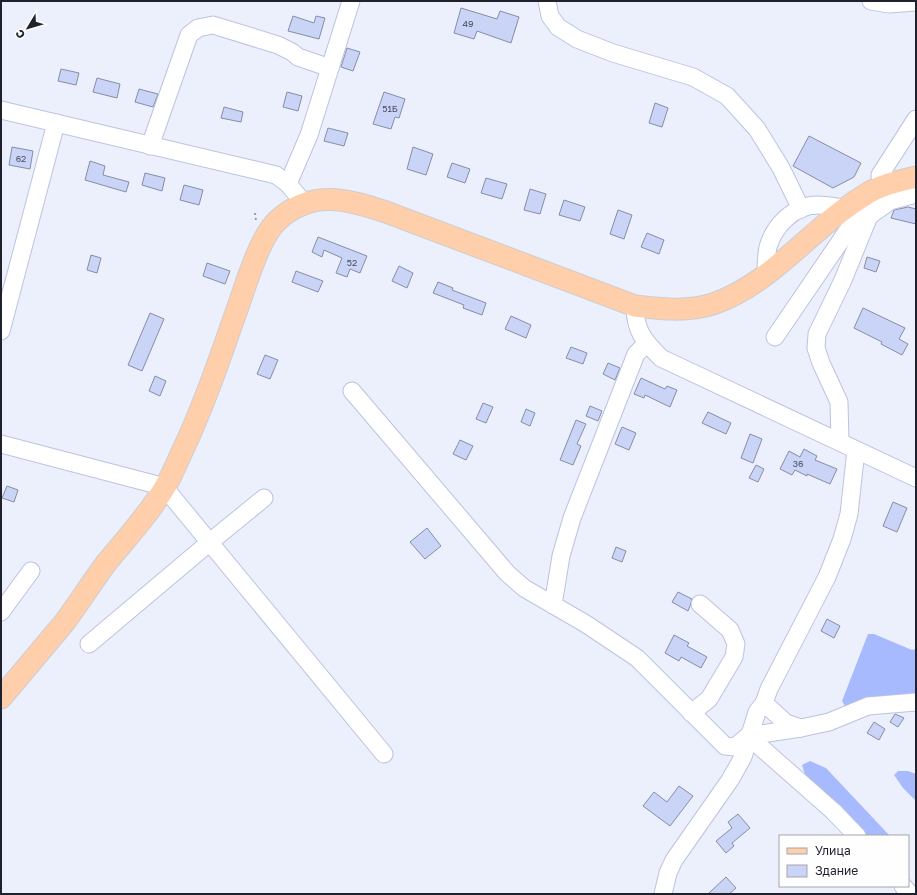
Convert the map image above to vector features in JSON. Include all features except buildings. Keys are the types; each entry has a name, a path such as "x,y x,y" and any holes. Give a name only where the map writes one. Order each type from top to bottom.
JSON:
{"main road":[{"path":"1,698 65,622 107,563 152,507 166,487 210,387 254,264 267,235 271,227 283,216 304,203 333,199 357,202 635,306 662,309 683,309 712,305 734,295 766,275 845,208 871,200 916,177"}],"street":[{"path":"288,184 309,134 351,1"},
{"path":"547,1 550,16 558,26 577,39 613,53 693,77 727,96 757,129 781,168 801,209"},
{"path":"871,1 889,4 916,2"},
{"path":"150,146 190,35 198,28 213,25 278,45 292,52 298,57 330,68"},
{"path":"1,110 276,175 288,184 304,203"},
{"path":"840,442 839,402 821,363 816,348 817,334 843,280 880,175 916,119"},
{"path":"1,331 56,123"},
{"path":"871,200 890,201 916,194"},
{"path":"775,337 871,200"},
{"path":"766,275 768,247 786,216 801,209 816,205 845,208"},
{"path":"635,306 635,319 640,333 646,344 661,358 916,478"},
{"path":"553,605 561,556 572,518 636,354 646,344"},
{"path":"352,391 508,574 524,588 613,641 637,658 725,746 735,747 748,736 829,722 868,706 914,704"},
{"path":"1,444 166,487 169,493 384,754"},
{"path":"663,894 668,873 674,860 730,780 743,758 748,736 757,712 764,703 769,689 827,577 842,539 849,514 856,450"},
{"path":"89,644 264,498"},
{"path":"1,612 31,571"},
{"path":"691,713 709,699 734,657 736,644 730,630 700,604"},
{"path":"764,703 786,723 801,728"},
{"path":"748,736 833,811 856,835"}],"path":[{"path":"255,213 257,225"}],"shaded area":[{"path":"868,634 874,634 912,650 916,649 916,696 863,700 845,706 842,701"},
{"path":"810,761 826,768 889,835 862,835 806,778 802,765"},
{"path":"898,771 908,771 916,774 916,801 903,788 894,775"}]}
